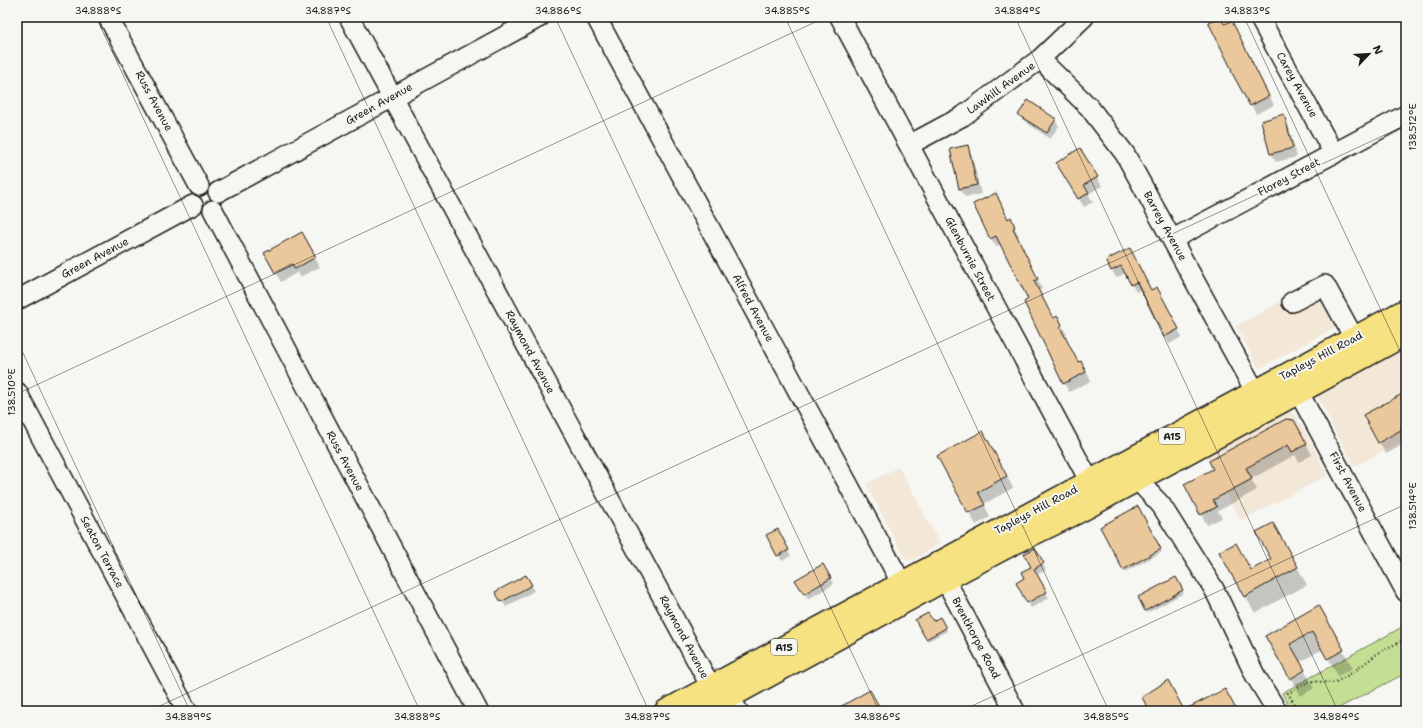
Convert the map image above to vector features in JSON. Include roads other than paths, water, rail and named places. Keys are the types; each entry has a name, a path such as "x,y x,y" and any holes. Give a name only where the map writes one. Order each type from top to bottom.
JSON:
{"main road":[{"name":"Tapleys Hill Road","path":"704,711 1090,481 1406,310"},
{"name":"Tapleys Hill Road","path":"941,571 1010,545 1100,500 1406,334"},
{"name":"Tapleys Hill Road","path":"666,711 726,698"}],"street":[{"name":"Russ Avenue","path":"108,17 199,186"},
{"name":"Raymond Avenue","path":"349,17 726,698"},
{"name":"Green Avenue","path":"218,192 540,17"},
{"name":"Alfred Avenue","path":"596,17 905,591"},
{"name":"Glenburnie Street","path":"840,17 1100,500"},
{"name":"Lawhill Avenue","path":"909,145 963,116 1040,59 1084,17"},
{"name":"Carey Avenue","path":"1259,17 1334,154"},
{"name":"Barrey Avenue","path":"1040,59 1089,107 1125,154 1266,410"},
{"name":"Florey Street","path":"1173,239 1406,116"},
{"path":"208,184 218,192 220,196 218,204 213,210 204,212 200,211 193,205 193,192 199,186 208,184"},
{"name":"Green Avenue","path":"17,300 193,205"},
{"name":"Russ Avenue","path":"213,210 478,711"},
{"path":"1292,302 1325,285 1354,338"},
{"name":"First Avenue","path":"1289,373 1406,592"},
{"name":"Seaton Terrace","path":"17,392 187,711"},
{"path":"1138,479 1161,504 1214,589 1255,675 1277,711"},
{"name":"Brenthorpe Road","path":"941,571 1015,711"}]}
